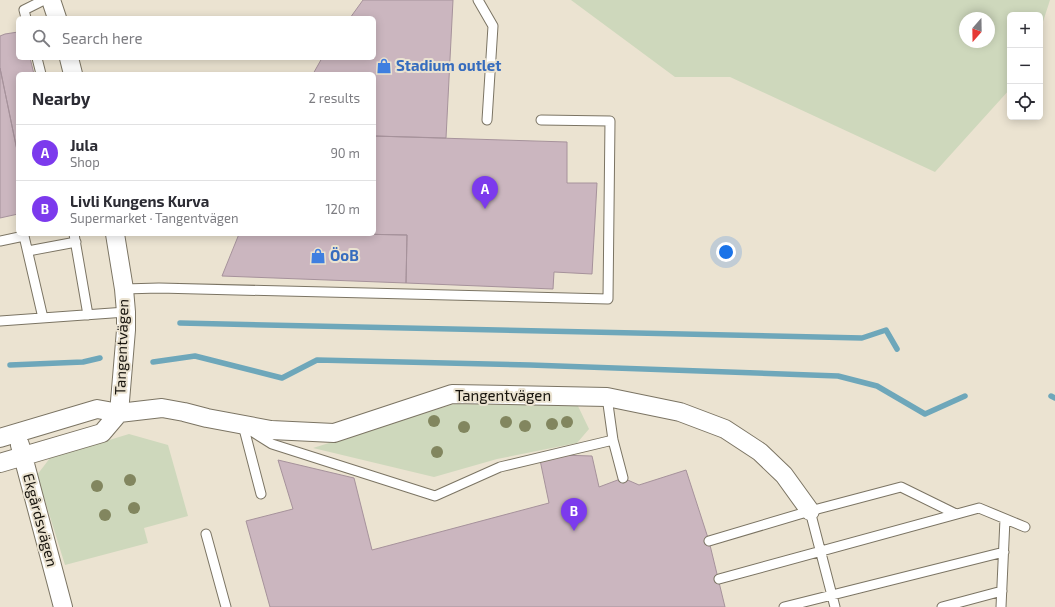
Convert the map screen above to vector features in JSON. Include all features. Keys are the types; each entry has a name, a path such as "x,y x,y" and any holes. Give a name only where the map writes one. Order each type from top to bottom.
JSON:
{"street":[{"path":"51,0 56,16"},
{"path":"70,60 73,72"},
{"name":"Tangentvägen","path":"0,463 102,433 119,412 125,345 126,312 124,289 115,236"},
{"name":"Tangentvägen","path":"8,436 97,409 119,412 162,408 271,430 334,433 452,394 607,397 680,412 725,428 760,452 784,476 810,511"},
{"name":"Ekgårdsvägen","path":"8,436 23,457 63,607"}],"lane":[{"path":"26,16 24,10 44,0"},
{"path":"478,0 493,26 487,120"},
{"path":"38,60 40,72"},
{"path":"124,289 159,288 608,299 610,121 541,120"},
{"path":"0,241 24,236 43,318"},
{"path":"28,251 75,238 88,315"},
{"path":"0,321 126,312"},
{"path":"607,397 613,440 623,478"},
{"path":"243,425 272,444 435,496 500,467 613,440"},
{"path":"243,425 260,494"},
{"path":"709,541 810,511 901,487 956,514"},
{"path":"719,579 979,508 1025,527"},
{"path":"810,511 836,607"},
{"path":"1001,607 1005,519"},
{"path":"206,534 226,607"},
{"path":"784,607 1004,552"},
{"path":"942,607 1002,591"}],"green space":[{"path":"571,0 1050,0 1043,22 1043,12 1007,12 1007,92 935,172 730,77 675,77"},
{"path":"454,404 578,406 589,429 577,443 497,459 434,477 313,448"},
{"path":"129,434 168,445 188,516 144,528 148,543 65,565 37,475 50,458"}],"building":[{"name":"Stadium outlet","path":"363,0 453,0 446,138 376,136 376,72 314,72 321,60 376,60 376,16 351,16"},
{"path":"16,32 16,60 30,60 34,72 16,72 16,145 0,68 0,36"},
{"path":"0,68 16,145 16,214 0,218"},
{"path":"376,136 567,142 567,183 597,183 592,274 554,272 553,289 406,283 407,235 376,234"},
{"name":"ÖoB","path":"407,235 406,283 222,276 238,236"},
{"path":"558,455 592,456 599,487 623,478 639,485 686,470 709,541 725,607 270,607 246,521 293,509 278,460 354,478 372,550 549,503 540,460"}],"waterway":[{"path":"180,323 862,338 886,330 897,349"},
{"path":"153,362 195,356 282,378 317,360 530,365 838,376 877,386 925,414 965,396"},
{"path":"10,365 83,362 100,358"},
{"path":"1051,396 1055,398"}],"place":[{"name":"Stadium outlet","path":"384,66"},
{"name":"Jula","path":"485,209"},
{"name":"ÖoB","path":"318,256"},
{"name":"Livli Kungens Kurva","path":"574,531"}]}
